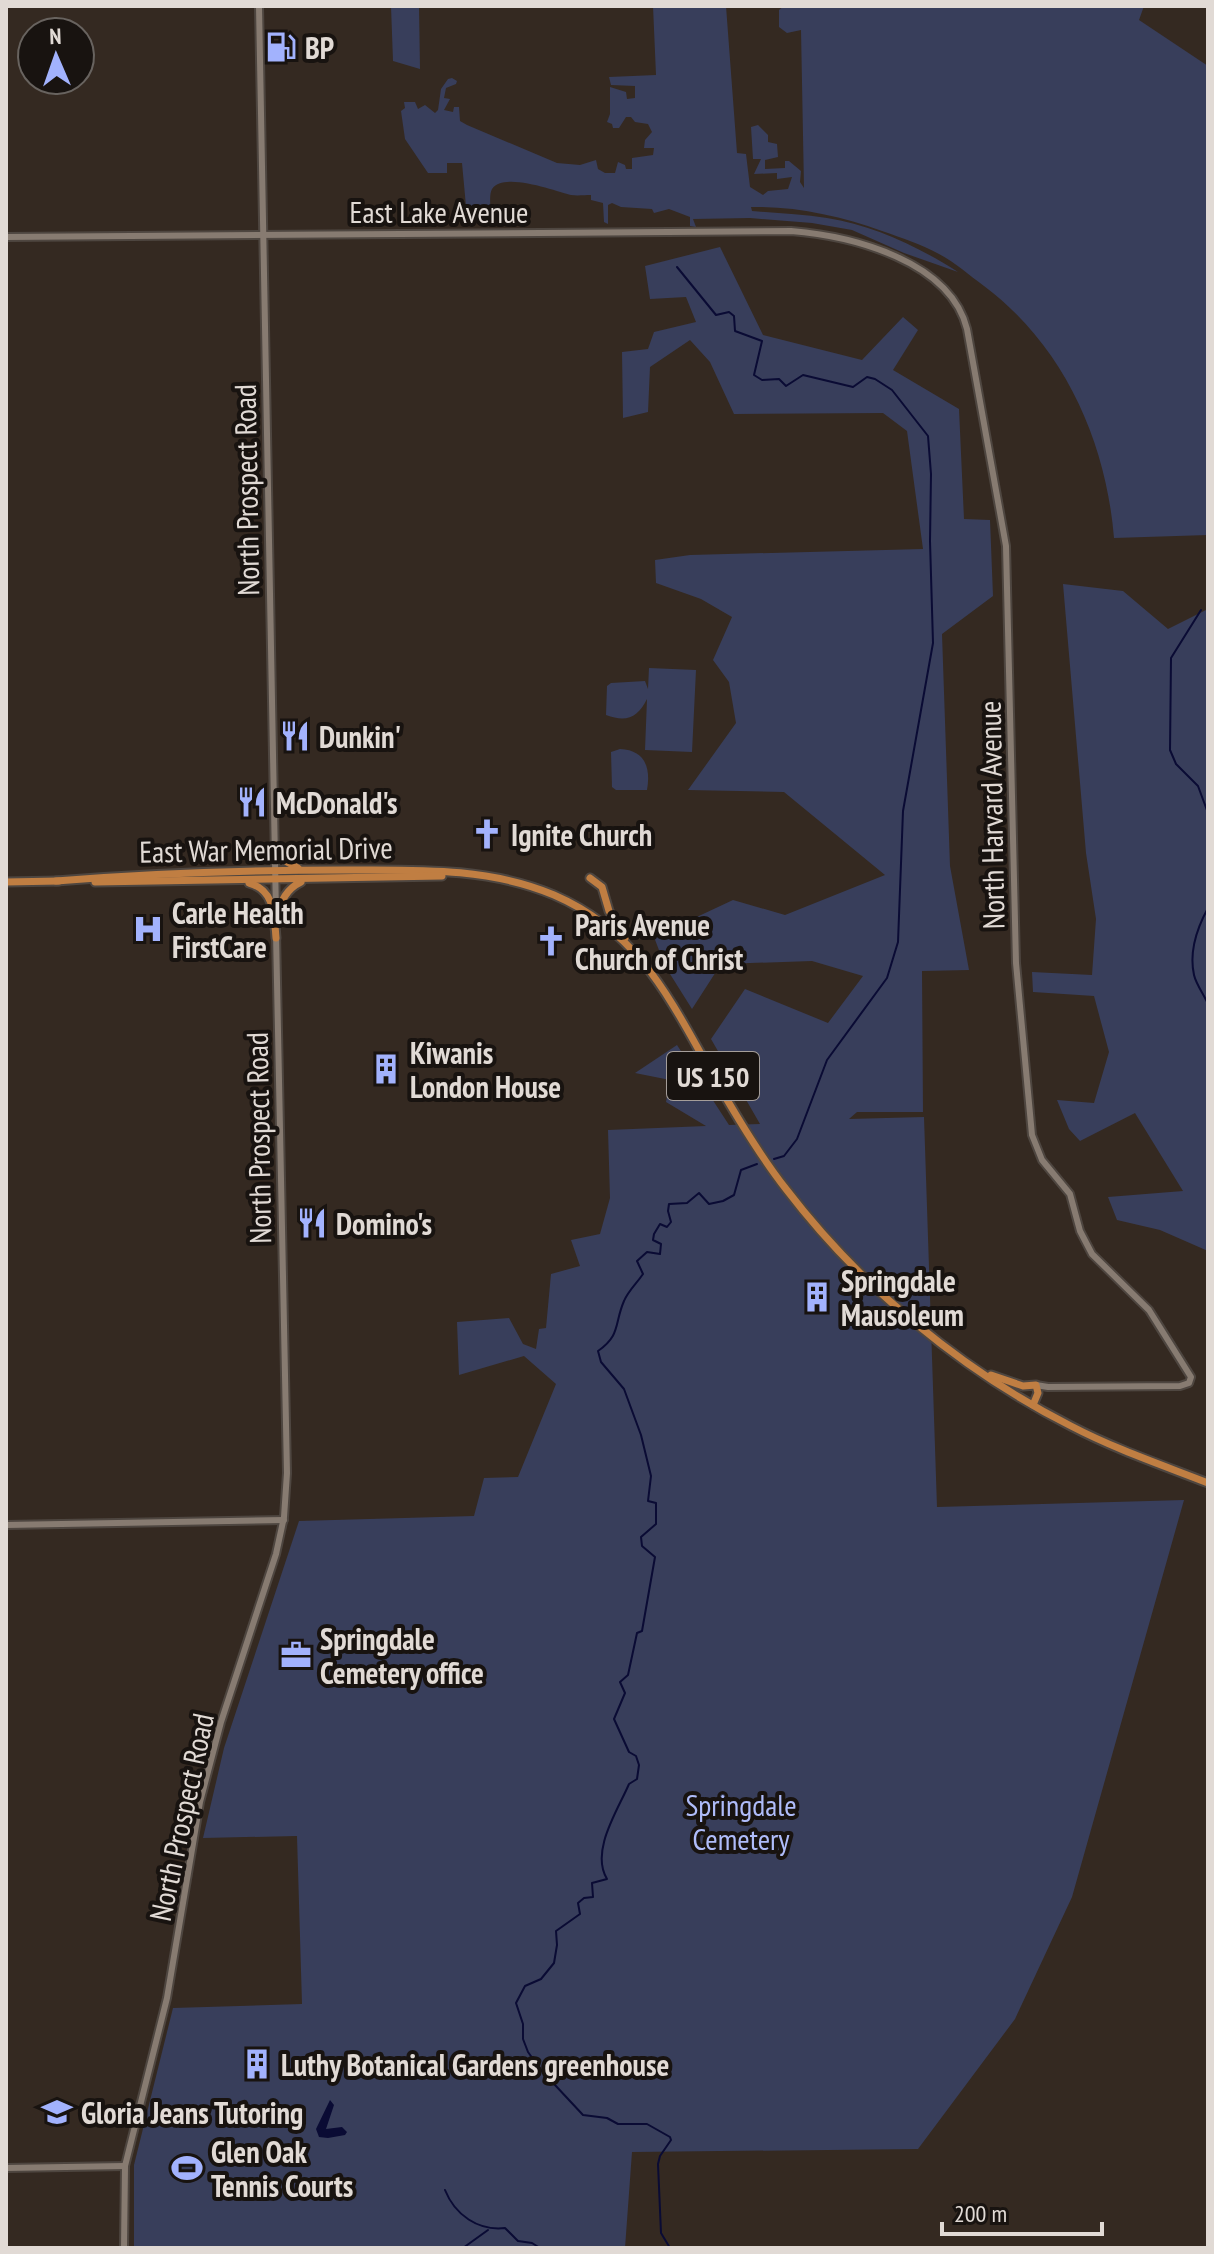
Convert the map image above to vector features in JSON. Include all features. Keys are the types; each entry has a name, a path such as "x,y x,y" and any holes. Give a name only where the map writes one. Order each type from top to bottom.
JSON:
{"highway":[{"path":"275,845 287,862 304,870"},
{"name":"East War Memorial Drive","path":"56,881 183,872 427,871 519,883 559,897 601,921 633,949 662,986 735,1114 788,1192 876,1288 961,1359 1033,1405 1119,1449 1208,1483"},
{"name":"East War Memorial Drive","path":"6,882 203,882 477,876"},
{"path":"590,878 602,887 611,916 633,949"},
{"path":"276,926 279,908 290,890 301,882 316,880"},
{"path":"203,882 247,883 262,889 271,903 276,938"},
{"path":"961,1359 1009,1382 1037,1389 1048,1387"},
{"path":"1033,1405 1037,1389"}],"main road":[{"name":"North Prospect Road","path":"124,2248 125,2166 167,1998 206,1775 273,1566 284,1520 287,1473 259,6"},
{"name":"East Lake Avenue","path":"6,237 783,230 831,236 870,248"},
{"name":"North Harvard Avenue","path":"870,248 921,270 946,289 963,316 969,340 1006,548 1016,963 1033,1141 1044,1163 1069,1191 1080,1231 1092,1254 1149,1310 1189,1371 1190,1382 1180,1386 1048,1387"},
{"path":"6,1525 284,1520"},
{"path":"6,2168 125,2166"}],"green space":[{"path":"391,6 419,6 420,69 393,61"},
{"path":"653,6 726,6 737,153 746,154 750,187 763,195 768,191 788,189 792,177 777,179 777,173 754,174 761,159 753,159 751,127 758,125 768,135 768,142 777,144 778,157 765,160 765,169 785,168 785,161 789,161 801,171 800,182 804,188 801,30 787,33 779,27 779,10 784,6 1144,6 1139,20 1208,66 1208,535 1114,538 1109,501 1090,431 1076,397 1058,366 1037,336 1012,310 962,269 932,250 882,231 834,217 801,210 751,207 752,211 818,217 861,226 912,246 958,272 852,230 812,223 750,218 693,219 696,227 690,226 690,217 669,209 654,213 652,209 621,207 612,203 608,205 608,224 604,222 603,203 591,200 591,195 571,195 519,182 498,184 492,189 490,220 467,217 462,163 447,163 447,173 428,173 405,139 401,111 405,108 404,102 415,102 418,109 425,105 435,113 441,89 452,78 457,81 446,88 444,98 450,99 444,110 453,112 454,107 459,107 460,121 467,125 557,163 580,165 596,160 598,169 605,173 615,173 618,162 626,169 632,169 632,158 653,155 654,148 644,148 645,140 652,132 648,124 635,122 631,117 626,117 619,128 613,128 607,122 610,87 626,92 627,99 635,98 635,86 611,85 609,77 656,75"},
{"name":"Springdale Cemetery","path":"720,247 763,335 862,360 903,317 918,330 893,370 959,409 964,519 990,520 993,596 942,634 950,866 969,970 922,971 923,1112 857,1112 849,1119 924,1117 937,1507 1184,1500 1072,1897 1015,2019 918,2149 632,2152 625,2248 134,2248 134,2165 173,2008 302,2004 297,1836 203,1838 224,1748 299,1521 474,1516 484,1478 518,1477 556,1384 524,1356 459,1375 457,1322 509,1318 523,1344 536,1349 539,1329 546,1328 551,1274 580,1266 571,1240 600,1234 610,1198 608,1130 706,1126 666,1102 670,1080 635,1073 677,1045 729,1125 760,1124 711,1039 745,989 828,1023 863,976 812,961 721,964 692,1009 665,966 654,937 733,900 785,915 885,875 784,792 688,790 736,723 729,682 713,660 732,617 701,599 656,583 655,560 690,555 923,549 907,431 883,413 734,414 710,362 690,340 650,367 648,412 623,418 622,352 648,349 654,332 696,322 686,297 650,299 645,266"},
{"path":"1063,584 1123,591 1168,629 1208,609 1208,1251 1160,1230 1117,1220 1108,1197 1183,1191 1135,1113 1080,1141 1069,1129 1057,1100 1094,1103 1109,1052 1094,996 1033,992 1032,972 1092,975 1096,919 1086,853"},
{"path":"649,668 696,670 692,752 645,750 647,699 631,717 606,715 607,686 611,683 645,681 648,689"},
{"path":"620,749 641,757 647,768 647,790 616,790 612,787 611,752"}],"shaded area":[{"path":"330,2100 334,2105 326,2129 342,2127 347,2132 345,2135 319,2137 316,2129"}],"waterway":[{"path":"677,267 716,315 729,312 734,316 735,331 762,341 754,375 762,380 779,379 786,386 803,375 853,387 867,377 875,379 892,390 928,436 933,643 903,811 898,942 887,978 827,1060 797,1139 784,1156 774,1159"},
{"path":"1201,610 1171,658 1170,750 1176,764 1198,786 1208,813"},
{"path":"1208,908 1193,949 1195,978 1208,1004"},
{"path":"670,2248 661,2233 658,2164 670,2137 647,2124 618,2124 607,2118 583,2115 528,2052 516,2003 525,1986 541,1979 554,1963 556,1931 580,1914 578,1903 584,1898 593,1897 592,1883 607,1879 603,1868 604,1843 629,1784 637,1779 639,1765 636,1756 629,1752 614,1719 625,1693 620,1682 628,1675 637,1633 642,1631 655,1557 642,1546 641,1537 656,1524 656,1503 648,1501 651,1476 641,1435 624,1389 601,1362 598,1351 614,1334 626,1297 643,1274 637,1261 647,1252 660,1254 661,1244 653,1240 654,1234 660,1224 667,1227 671,1222 669,1204 687,1203 699,1193 709,1204 723,1201 734,1195 741,1170 757,1164"},
{"path":"445,2190 455,2207 469,2220 486,2227 505,2228 518,2241 540,2248"},
{"path":"463,2248 488,2230"}],"place":[{"name":"BP","path":"281,47"},
{"name":"Dunkin'","path":"295,736"},
{"name":"McDonald's","path":"252,802"},
{"name":"Ignite Church","path":"487,834"},
{"name":"Carle Health FirstCare","path":"148,929"},
{"name":"Paris Avenue Church of Christ","path":"551,941"},
{"name":"Kiwanis London House","path":"386,1069"},
{"name":"Domino's","path":"312,1223"},
{"name":"Springdale Mausoleum","path":"817,1297"},
{"name":"Springdale Cemetery office","path":"296,1655"},
{"name":"Luthy Botanical Gardens greenhouse","path":"257,2064"},
{"name":"Gloria Jeans Tutoring","path":"57,2112"},
{"name":"Glen Oak Tennis Courts","path":"187,2168"}]}
